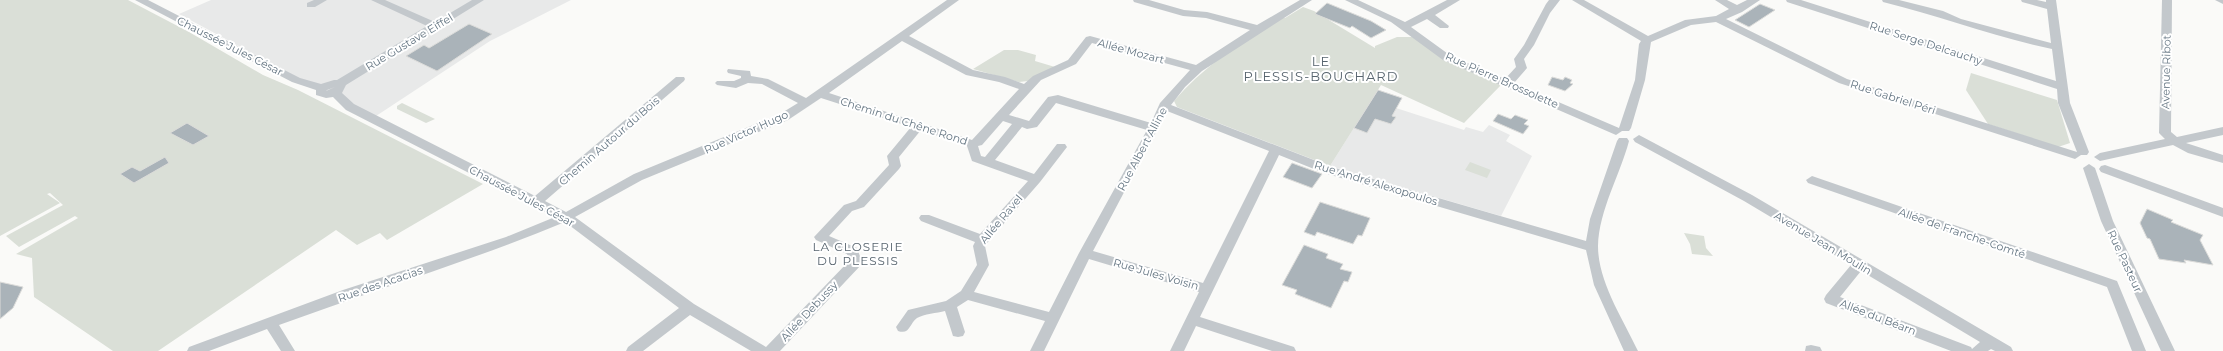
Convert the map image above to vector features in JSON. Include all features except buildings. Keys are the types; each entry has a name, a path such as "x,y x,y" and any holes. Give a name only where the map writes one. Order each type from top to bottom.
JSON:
{"street":[{"name":"Chaussée Jules César","path":"140,0 296,80 322,88 330,84 338,88 343,102 350,107 566,217 689,308 762,351"},
{"path":"311,5 322,0"},
{"path":"376,0 435,26"},
{"name":"Rue Gustave Eiffel","path":"338,88 435,26 479,0"},
{"name":"Rue Victor Hugo","path":"566,217 638,177 784,117 820,94 954,0"},
{"path":"1138,0 1182,13 1207,15 1258,29"},
{"name":"Rue Albert Alline","path":"1037,351 1085,253 1154,128 1164,106 1181,85 1198,69 1258,29 1307,0"},
{"name":"Rue Pierre Brossolette","path":"1350,0 1405,26 1447,58 1621,134"},
{"path":"1405,26 1455,0"},
{"path":"1507,84 1522,68 1519,60 1528,49 1548,7 1556,0"},
{"path":"1577,0 1647,40"},
{"path":"1720,0 1738,10"},
{"path":"1631,351 1596,273 1592,247 1596,224 1621,134 1640,80 1644,44 1647,40 1689,22 1718,19 1755,0"},
{"name":"Rue Serge Delcauchy","path":"1791,0 2062,87"},
{"path":"1887,0 1910,7 1924,14 1957,21 2057,51"},
{"path":"2026,0 2051,3 2064,103 2079,154 2080,164 2089,168 2173,142 2223,131"},
{"name":"Avenue Ribot","path":"2167,0 2165,133 2173,142"},
{"path":"1427,14 1444,26"},
{"name":"Rue Gabriel Péri","path":"1718,19 1843,81 2079,154 2102,163"},
{"path":"902,37 970,73 1001,79 1026,88"},
{"name":"Allée Mozart","path":"1026,88 1037,78 1072,62 1090,40 1198,69"},
{"path":"732,71 746,72 746,79"},
{"name":"Chemin Autour du Bois","path":"537,201 680,79"},
{"path":"721,83 736,85 746,79 764,81 808,102"},
{"name":"Chemin du Chêne Rond","path":"820,94 975,143 1026,88"},
{"path":"1001,116 1020,123 1033,124 1055,99 1154,128"},
{"name":"Rue André Alexopoulos","path":"1164,106 1328,170 1592,247"},
{"path":"987,162 1020,123"},
{"name":"Allée Debussy","path":"771,351 856,262 852,251 820,237 848,208 860,204 896,166 893,156 919,125"},
{"name":"Avenue Jean Moulin","path":"1621,134 1633,143 1639,139 1739,193 2006,351"},
{"path":"2173,142 2223,159"},
{"path":"975,143 976,158 1036,179"},
{"name":"Allée Ravel","path":"966,295 983,265 979,246 982,240 1036,179 1061,147"},
{"path":"1207,289 1276,149"},
{"path":"2102,163 2223,213"},
{"name":"Rue Pasteur","path":"2089,168 2107,221 2168,351"},
{"name":"Allée de Franche-Comté","path":"1812,180 2112,284 2139,351"},
{"name":"Rue des Acacias","path":"194,351 348,294 510,240 566,217"},
{"path":"925,218 982,240"},
{"name":"Rue Jules Voisin","path":"1085,253 1207,289 1177,351"},
{"name":"Allée du Béarn","path":"1859,265 1831,299 1966,351"},
{"path":"903,327 913,314 950,305 966,295 1053,318"},
{"path":"950,305 958,332"},
{"path":"634,351 689,308"},
{"path":"1192,320 1289,351"},
{"path":"270,322 288,351"},
{"path":"1978,351 1989,342"}],"shaded area":[{"path":"0,0 128,0 189,32 263,75 298,90 483,184 387,240 380,233 357,245 336,230 158,351 113,351 34,297 32,258 16,254 78,218 75,216 19,247 6,236 63,205 50,193 47,194 60,203 0,236"},
{"path":"211,0 571,0 490,41 373,118 179,14"},
{"path":"1303,7 1314,11 1375,48 1375,46 1397,37 1412,37 1501,85 1464,123 1381,85 1330,166 1177,107 1174,101 1211,65 1238,44 1281,16 1285,18"},
{"path":"1004,50 1018,50 1036,55 1035,61 1055,67 1028,81 1019,82 973,69"},
{"path":"1971,73 2057,100 2070,143 2058,147 1988,124 1966,90"},
{"path":"402,103 435,119 426,123 397,109 397,106"},
{"path":"1396,108 1464,130 1466,127 1483,132 1489,125 1510,135 1506,141 1532,156 1501,216 1330,166 1362,115 1387,123"},
{"path":"1470,162 1491,170 1487,178 1465,170"},
{"path":"1684,233 1704,236 1706,248 1713,256 1692,254 1690,244"}],"district":[{"name":"LE PLESSIS-BOUCHARD","path":"1321,68"},
{"name":"LA CLOSERIE DU PLESSIS","path":"858,254"}]}
